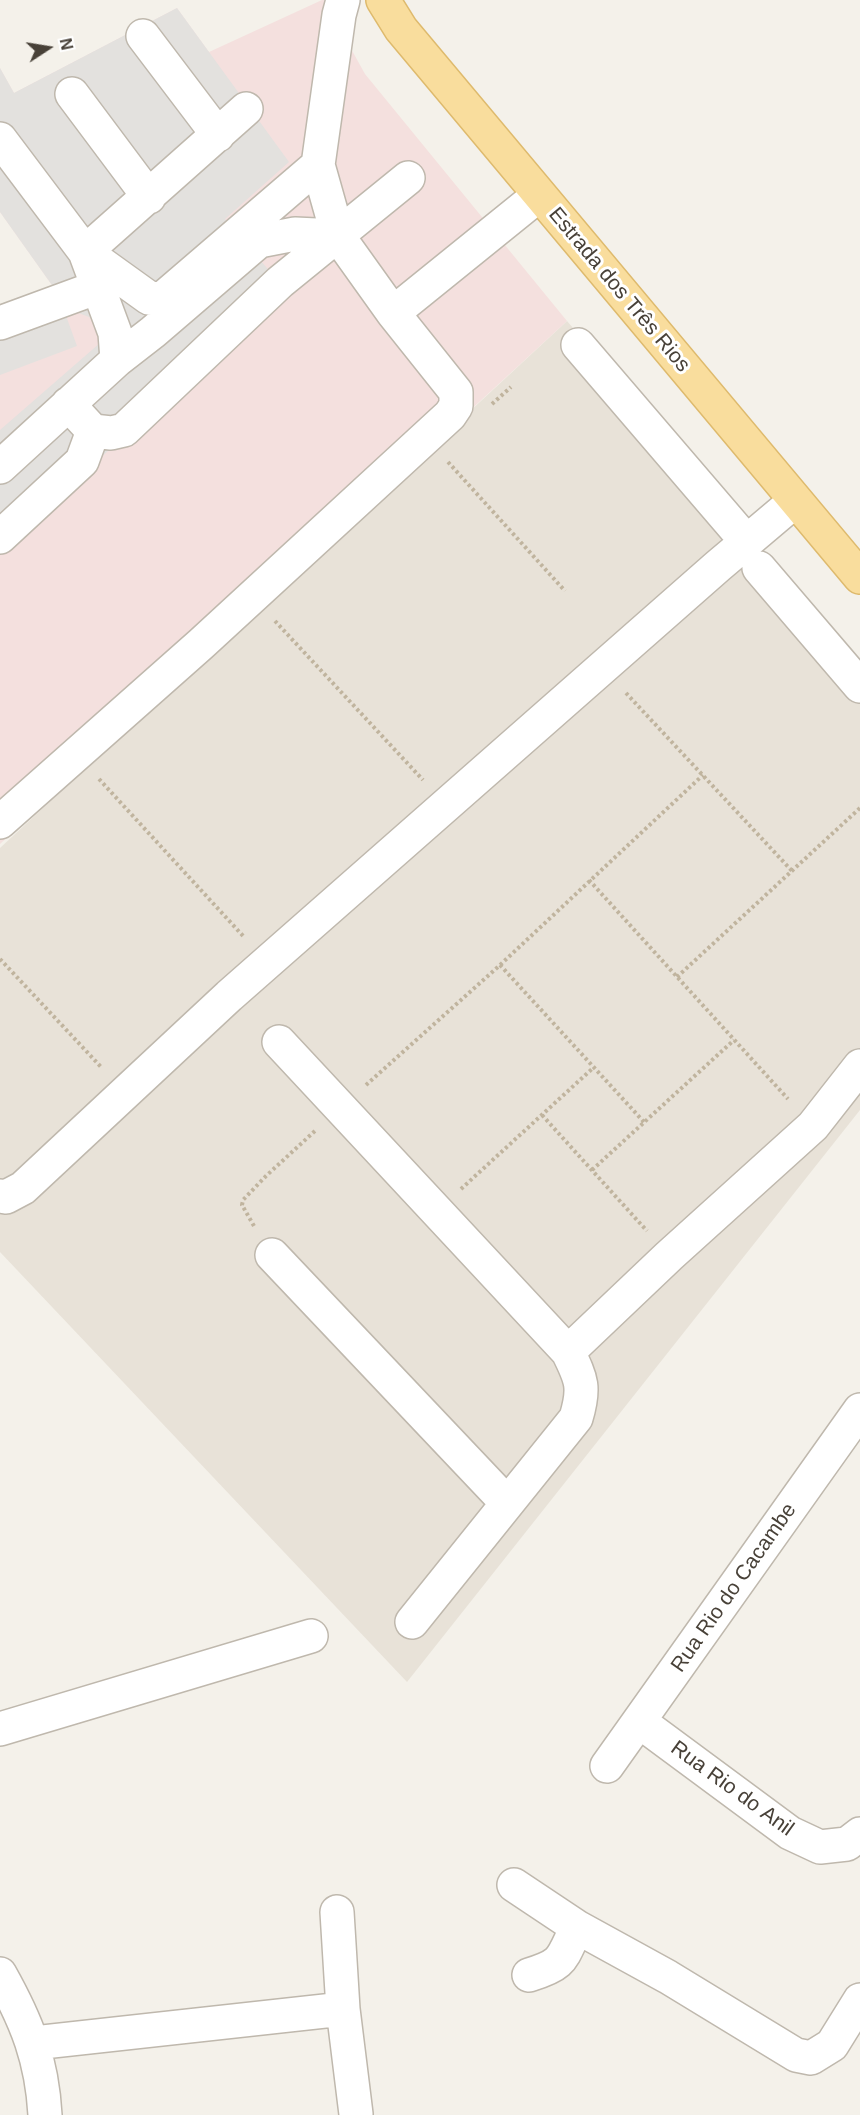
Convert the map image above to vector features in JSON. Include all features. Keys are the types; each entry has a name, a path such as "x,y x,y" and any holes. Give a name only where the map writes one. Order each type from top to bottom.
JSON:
{"main road":[{"name":"Estrada dos Três Rios","path":"383,0 401,29 860,577"}],"street":[{"path":"0,822 210,636 450,415 456,406 456,392 393,313 338,236 318,165 343,0"},
{"path":"143,36 218,135"},
{"path":"72,94 149,197"},
{"path":"85,252 246,109"},
{"path":"0,139 85,252 115,333 117,360"},
{"path":"85,252 149,298 162,299 318,165"},
{"path":"68,404 93,431 111,433 124,430 280,282 408,178"},
{"path":"393,313 539,195"},
{"path":"0,467 117,360 259,241 295,234 338,236"},
{"path":"0,322 98,287"},
{"path":"578,345 860,686"},
{"path":"0,537 82,461 93,431"},
{"path":"0,1196 6,1197 23,1188 268,962 446,805 753,555 795,501"},
{"path":"279,1042 568,1352 580,1375 582,1397 576,1418 411,1622"},
{"path":"568,1352 669,1256 813,1126 860,1066"},
{"path":"273,1255 507,1503"},
{"name":"Rua Rio do Cacambe","path":"608,1766 860,1410"},
{"path":"0,1729 311,1636"},
{"name":"Rua Rio do Anil","path":"639,1722 790,1833 820,1847 848,1844 860,1834"},
{"path":"514,1885 577,1927 668,1977 796,2055 811,2058 832,2045 860,2000"},
{"path":"337,1912 343,2009 356,2114"},
{"path":"529,1975 548,1970 559,1963 577,1927"},
{"path":"0,1974 18,2006 33,2043 44,2095 45,2115"},
{"path":"33,2043 343,2009"}],"path":[{"path":"447,461 565,591"},
{"path":"274,620 446,805"},
{"path":"625,691 793,872"},
{"path":"93,771 268,962"},
{"path":"273,1255 245,1213 243,1200 266,1176 500,965 703,775"},
{"path":"677,976 859,812"},
{"path":"589,880 813,1126"},
{"path":"0,959 126,1093"},
{"path":"500,965 644,1122"},
{"path":"592,1170 734,1040"},
{"path":"436,1211 593,1068"},
{"path":"542,1115 669,1256"}],"shaded area":[{"path":"322,0 365,74 567,321 0,844 0,307 54,288 0,212 0,68 14,93 177,8 209,52"},
{"path":"177,8 289,162 225,219 284,288 0,551 0,430 100,343 100,335 96,325 89,317 73,311 65,313 77,346 0,375 0,307 54,288 0,212 0,68 14,93"},
{"path":"567,321 860,663 860,1110 407,1682 0,1252 0,848"}]}
